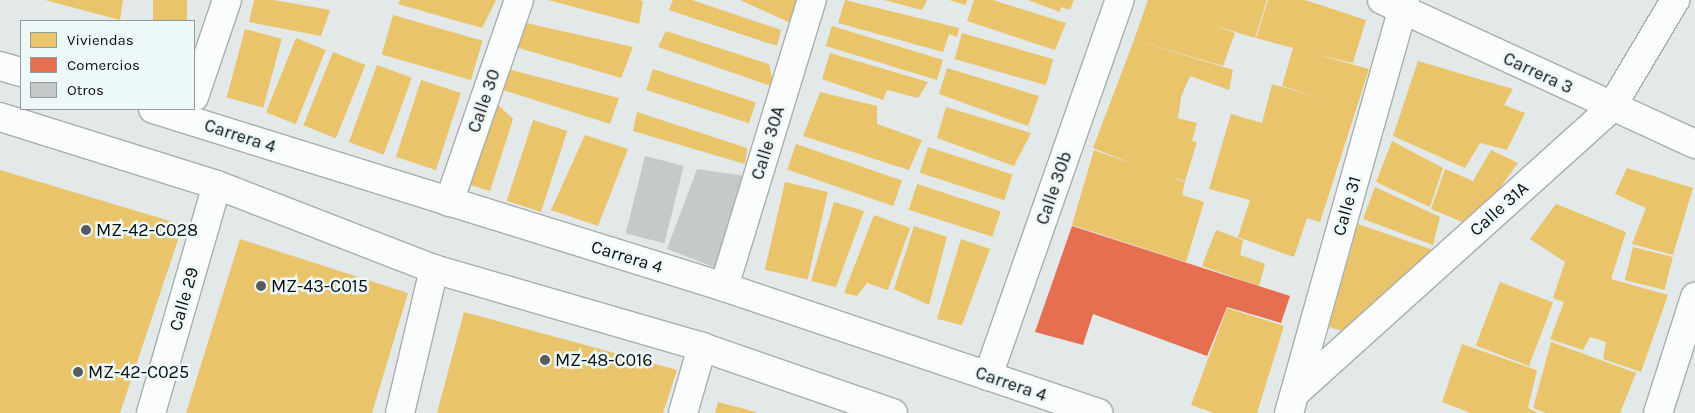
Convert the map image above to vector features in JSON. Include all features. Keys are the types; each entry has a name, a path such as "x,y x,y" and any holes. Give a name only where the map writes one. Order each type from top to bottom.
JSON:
{"street":[{"path":"195,93 227,0"},
{"name":"Calle 30","path":"449,202 519,0"},
{"name":"Calle 30A","path":"724,287 812,0"},
{"name":"Calle 30b","path":"988,376 1120,0"},
{"name":"Calle 31A","path":"1292,403 1611,108 1675,0"},
{"name":"Carrera 3","path":"1396,3 1611,108 1695,144"},
{"name":"Calle 31","path":"1292,403 1396,3"},
{"path":"0,66 20,72"},
{"name":"Carrera 4","path":"195,110 449,202 724,287 1098,413"},
{"path":"0,117 217,186 434,269 702,347 893,413"},
{"name":"Calle 29","path":"151,413 217,186"},
{"path":"400,413 434,269"},
{"path":"1658,413 1695,297"},
{"path":"683,413 702,347"}],"building: Viviendas":[{"path":"45,0 123,0 120,20"},
{"path":"153,0 187,0 187,20 153,20"},
{"path":"254,0 274,0 330,10 321,36 249,22"},
{"path":"400,0 496,0 482,28 398,4"},
{"path":"548,0 638,0 643,1 639,24"},
{"path":"673,0 692,0 781,30 777,46 669,10"},
{"path":"740,0 796,0 795,25"},
{"path":"845,0 959,28 957,37 949,34 943,52 838,23"},
{"path":"884,0 927,0 922,10"},
{"path":"949,0 967,0 966,5"},
{"path":"974,0 993,0 1066,23 1055,50 967,21"},
{"path":"1028,0 1074,0 1070,10 1061,7 1060,12"},
{"path":"1148,0 1267,0 1255,38 1213,25 1235,33 1223,66 1134,40"},
{"path":"1268,0 1305,0 1366,20 1353,63 1315,54 1369,69 1320,222 1307,218 1294,257 1238,237 1250,200 1209,189 1231,114 1262,123 1272,84 1319,98 1282,86 1293,48 1256,38"},
{"path":"393,15 482,41 471,80 382,54"},
{"path":"522,22 633,47 621,78 512,46"},
{"path":"832,26 943,60 937,80 826,46"},
{"path":"245,29 282,39 263,107 227,98"},
{"path":"666,31 769,64 774,87 658,47"},
{"path":"962,33 1053,59 1046,85 955,59"},
{"path":"296,38 326,50 296,124 266,112"},
{"path":"1134,40 1233,70 1229,90 1190,76 1181,97 1178,118 1197,123 1192,141 1197,142 1185,181 1169,176 1185,182 1182,195 1204,202 1186,262 1072,225 1094,150 1138,166 1093,148"},
{"path":"333,52 365,65 336,138 303,125"},
{"path":"830,53 928,82 918,98 887,90 883,100 822,79"},
{"path":"1418,61 1513,89 1504,105 1525,113 1507,150 1480,143 1465,168 1393,136"},
{"path":"377,65 412,78 384,155 349,142"},
{"path":"503,68 619,98 610,124 497,88"},
{"path":"947,68 1039,96 1028,126 939,94"},
{"path":"653,69 756,102 749,123 646,90"},
{"path":"421,80 461,93 436,170 396,157"},
{"path":"820,92 877,106 877,124 922,140 909,170 803,136"},
{"path":"493,100 513,119 490,191 470,185"},
{"path":"946,107 1031,133 1014,166 937,138"},
{"path":"637,112 747,148 745,164 633,131"},
{"path":"533,120 567,131 541,212 507,201"},
{"path":"585,135 628,149 598,226 551,210"},
{"path":"1392,141 1443,168 1430,207 1376,182"},
{"path":"796,144 902,180 893,206 787,170"},
{"path":"928,147 1013,175 1004,200 920,173"},
{"path":"1491,150 1518,163 1472,226 1431,209 1445,169 1473,181"},
{"path":"1627,168 1693,188 1673,255 1632,244 1646,208 1615,194"},
{"path":"0,170 183,225 120,413 0,413"},
{"path":"785,182 828,192 808,280 765,270"},
{"path":"917,184 1001,211 992,237 909,210"},
{"path":"1375,187 1440,217 1433,245 1363,219"},
{"path":"834,202 864,211 836,287 811,281"},
{"path":"1556,204 1626,232 1611,279 1668,295 1641,372 1603,359 1606,342 1590,337 1583,350 1550,339 1564,302 1553,298 1565,262 1530,239"},
{"path":"874,215 910,228 888,290 867,283 857,296 844,293"},
{"path":"1358,224 1442,253 1349,333 1329,327"},
{"path":"914,226 947,237 929,305 894,289"},
{"path":"1216,230 1243,240 1240,255 1265,264 1259,286 1202,266"},
{"path":"240,239 408,293 372,413 186,413"},
{"path":"961,239 990,249 962,325 937,319"},
{"path":"1633,247 1673,257 1665,290 1625,280"},
{"path":"1500,282 1553,302 1529,366 1476,345"},
{"path":"1227,308 1284,326 1257,413 1214,413 1191,405"},
{"path":"464,312 677,370 663,413 437,413"},
{"path":"1551,342 1636,373 1620,413 1546,413 1533,408"},
{"path":"1462,344 1537,370 1528,408 1538,413 1471,413 1442,402"},
{"path":"718,402 756,412 756,413 715,413"}],"building: Comercios":[{"path":"1072,226 1290,296 1281,323 1227,307 1207,356 1093,314 1083,345 1035,332"}],"building: Otros":[{"path":"645,156 684,166 664,243 626,234"},
{"path":"697,169 752,177 719,269 667,249"}],"place":[{"name":"MZ-42-C028","path":"86,230"},
{"name":"MZ-43-C015","path":"261,286"},
{"name":"MZ-48-C016","path":"545,360"},
{"name":"MZ-42-C025","path":"78,372"}]}
